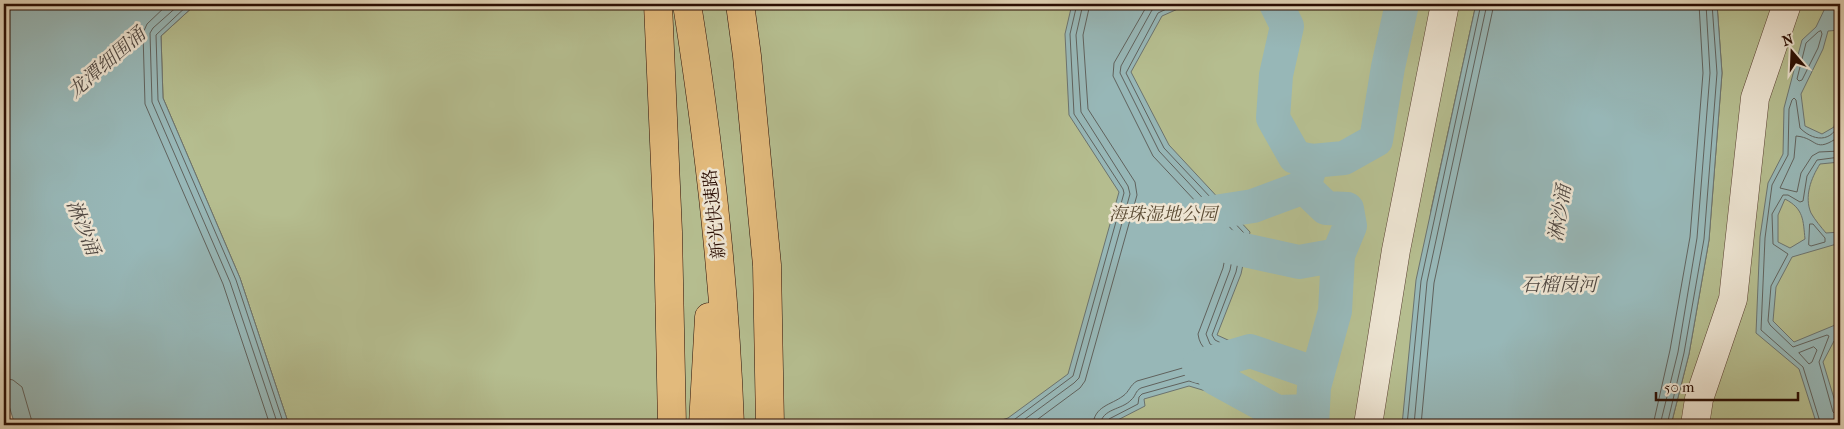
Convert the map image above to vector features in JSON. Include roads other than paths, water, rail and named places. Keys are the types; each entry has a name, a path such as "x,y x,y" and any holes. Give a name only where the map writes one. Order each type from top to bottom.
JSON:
{"highway":[{"path":"658,4 668,232 672,425"},
{"name":"新光快速路","path":"686,4 703,108 715,211 730,425"},
{"path":"740,4 747,56 767,265 770,425"},
{"path":"703,425 715,211"}],"lane":[{"path":"1368,425 1396,250 1445,4"},
{"path":"1695,425 1699,399 1733,299 1755,98 1787,4"}],"water":[{"path":"4,4 196,4 161,36 163,98 240,278 289,425 15,425 4,390"},
{"path":"1072,4 1189,4 1162,16 1131,72 1169,145 1250,232 1241,274 1217,335 1241,346 1236,400 1189,386 1144,399 1145,406 1108,425 986,425 1008,418 1068,374 1119,192 1069,115 1065,34"},
{"name":"石榴岗河","path":"1476,4 1717,4 1722,73 1709,240 1689,354 1671,425 1402,425 1416,280"},
{"path":"1827,4 1840,4 1840,30 1828,31 1823,49 1801,94 1805,126 1822,134 1834,127 1838,104 1840,107 1840,162 1820,164 1811,181 1808,201 1811,213 1826,233 1840,232 1840,243 1792,257 1776,287 1773,321 1794,342 1840,323 1840,338 1834,341 1823,362 1840,418 1840,425 1817,425 1799,369 1756,333 1760,237 1768,183 1783,154 1784,108 1802,40 1816,27","holes":["1785,199 1796,207 1801,216 1805,239 1790,248 1778,242 1778,215"]}],"waterway":[{"path":"1276,4 1287,26 1276,75 1273,118 1295,157 1312,161"},
{"path":"1312,425 1314,387 1335,311 1338,255 1350,226 1347,209 1326,208 1304,187 1312,161 1344,158 1376,140 1388,67 1402,4"},
{"path":"1202,214 1253,206 1304,187"},
{"path":"1217,244 1299,262 1338,255"},
{"path":"1199,366 1250,351 1317,374"},
{"path":"1215,378 1277,412 1312,411"}],"water label":[{"name":"龙潭细围涌","path":"106,62"},
{"name":"淋沙涌","path":"1559,213"},
{"name":"淋沙涌","path":"84,227"}],"park label":[{"name":"海珠湿地公园","path":"1163,214"}]}
